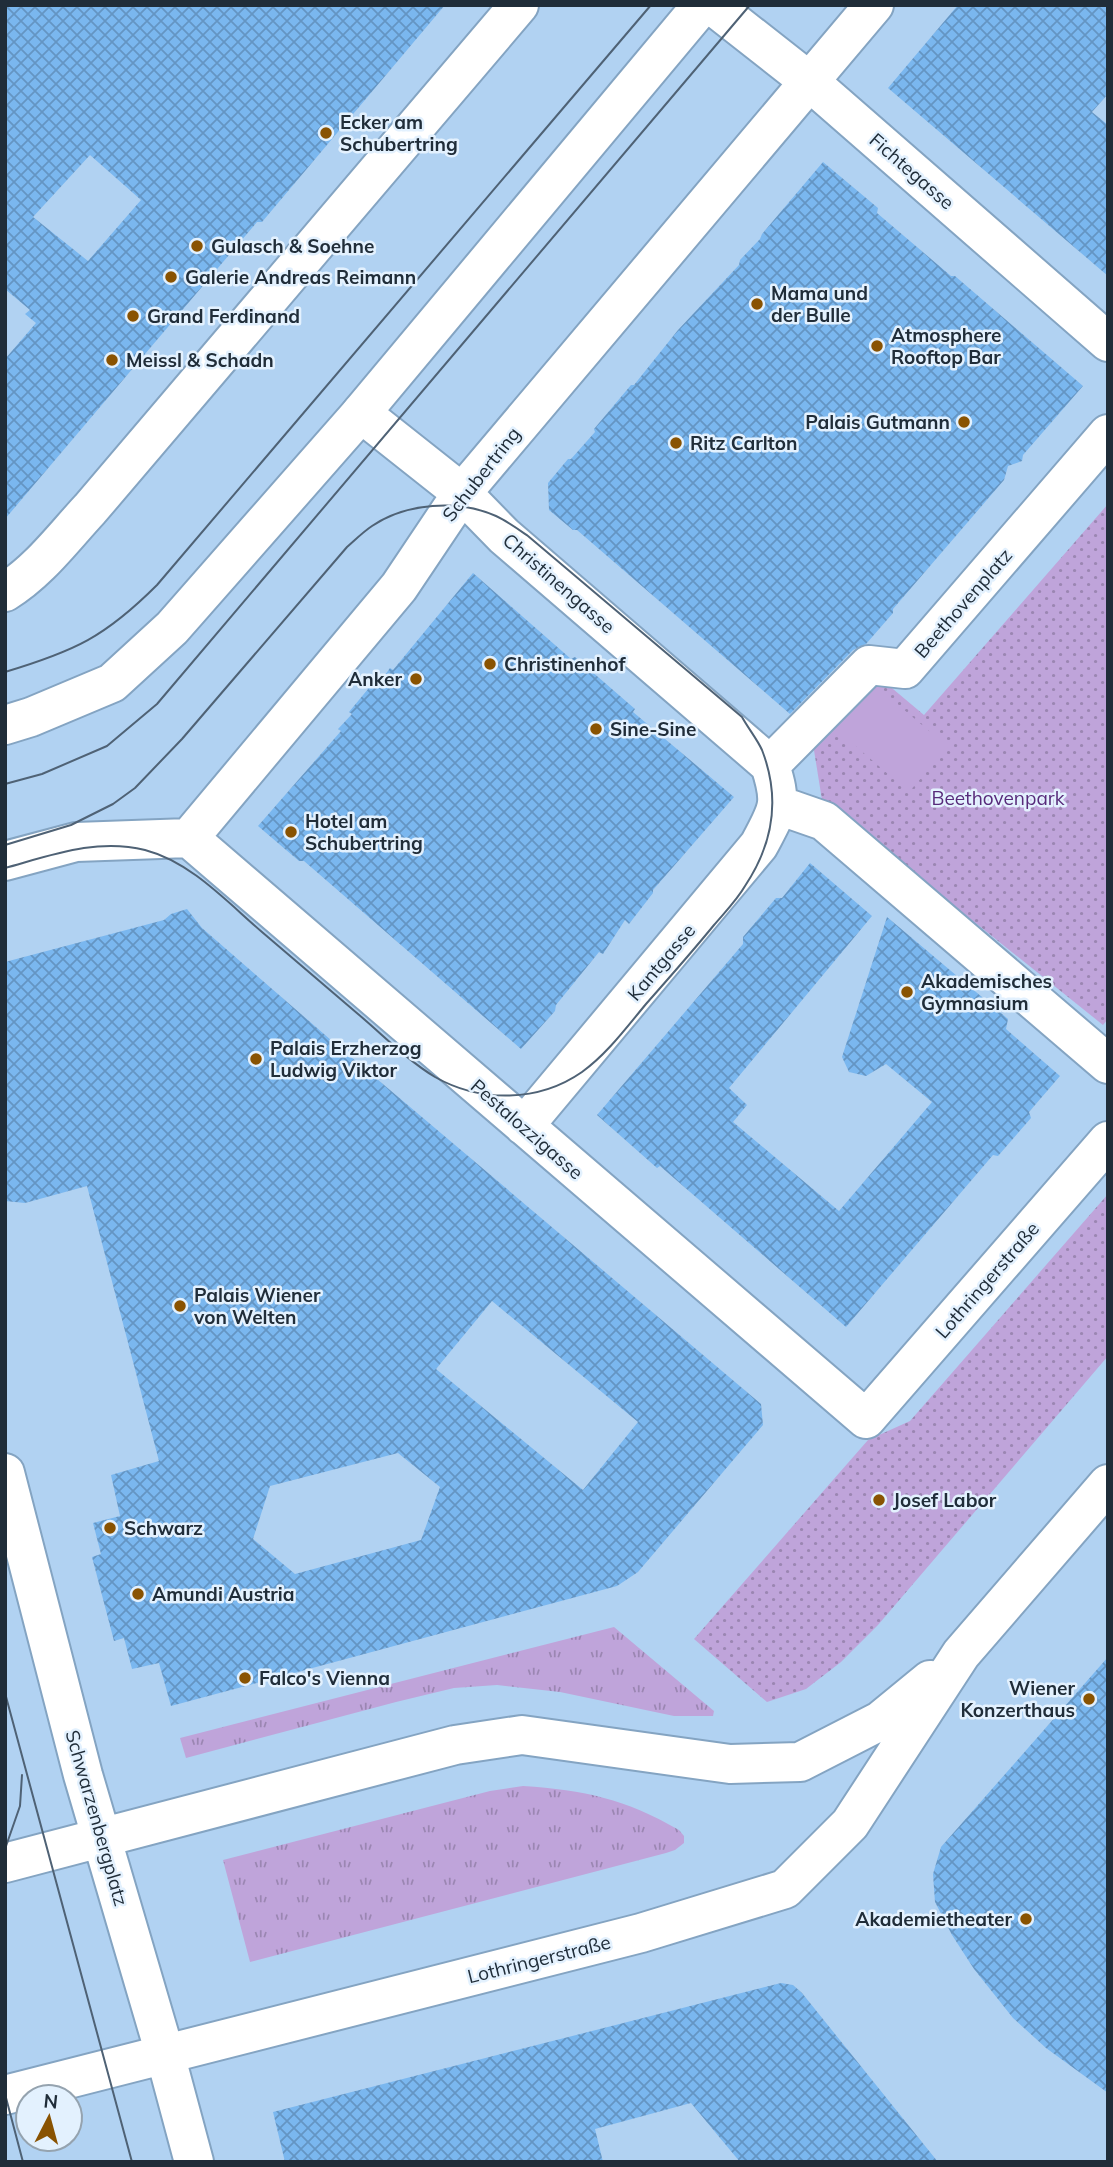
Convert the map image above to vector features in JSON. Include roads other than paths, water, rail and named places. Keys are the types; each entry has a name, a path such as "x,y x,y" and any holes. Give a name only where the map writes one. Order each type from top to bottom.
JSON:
{"street":[{"path":"5,592 22,582 37,568 90,509 519,5"},
{"path":"5,725 112,684 173,628 361,413 702,5"},
{"name":"Fichtegasse","path":"712,5 810,82 1108,342"},
{"name":"Schubertring","path":"189,838 399,587 462,493 874,5"},
{"name":"Christinengasse","path":"361,413 462,493 504,536 775,786"},
{"name":"Beethovenplatz","path":"775,786 869,665 905,669 1108,434"},
{"path":"775,786 824,821 1108,1064"},
{"name":"Kantgasse","path":"524,1126 759,845 775,786"},
{"path":"5,861 76,842 189,838"},
{"name":"Pestalozzigasse","path":"189,838 866,1419"},
{"name":"Lothringerstraße","path":"866,1419 1108,1141"},
{"name":"Schwarzenbergplatz","path":"5,1474 102,1838 194,2162"},
{"name":"Lothringerstraße","path":"5,2095 641,1933 785,1889 850,1824 961,1654 1108,1484"},
{"name":"Lothringerstraße","path":"5,1863 454,1745 522,1735 730,1764 800,1762 880,1721 961,1654"}],"tram line":[{"path":"5,672 51,657 88,640 121,618 157,585 651,5"},
{"path":"5,784 42,774 107,746 157,704 750,5"},
{"path":"5,845 71,825 113,804 135,788 182,739 347,547 369,528 386,518 400,512 433,506 465,507 481,511 500,518 528,536 742,717 762,750 771,786 768,837 755,870 735,901 600,1057 565,1082 529,1094 490,1095 471,1091 435,1077 405,1055 208,884 162,856 127,847 92,847 57,853 5,868"},
{"path":"5,1693 132,2162"},
{"path":"5,1849 20,1806 22,1775"},
{"path":"5,2094 23,2162"}],"place":[{"name":"Ecker am Schubertring","path":"326,133"},
{"name":"Gulasch & Soehne","path":"197,246"},
{"name":"Galerie Andreas Reimann","path":"171,277"},
{"name":"Mama und der Bulle","path":"757,304"},
{"name":"Grand Ferdinand","path":"133,316"},
{"name":"Atmosphere Rooftop Bar","path":"877,346"},
{"name":"Meissl & Schadn","path":"112,360"},
{"name":"Palais Gutmann","path":"964,422"},
{"name":"Ritz Carlton","path":"676,443"},
{"name":"Christinenhof","path":"490,664"},
{"name":"Anker","path":"416,679"},
{"name":"Sine-Sine","path":"596,729"},
{"name":"Hotel am Schubertring","path":"291,832"},
{"name":"Akademisches Gymnasium","path":"907,992"},
{"name":"Palais Erzherzog Ludwig Viktor","path":"256,1059"},
{"name":"Palais Wiener von Welten","path":"180,1306"},
{"name":"Josef Labor","path":"879,1500"},
{"name":"Schwarz","path":"110,1528"},
{"name":"Amundi Austria","path":"138,1594"},
{"name":"Falco's Vienna","path":"245,1678"},
{"name":"Wiener Konzerthaus","path":"1089,1699"},
{"name":"Akademietheater","path":"1026,1919"}],"park label":[{"name":"Beethovenpark","path":"998,798"}]}
